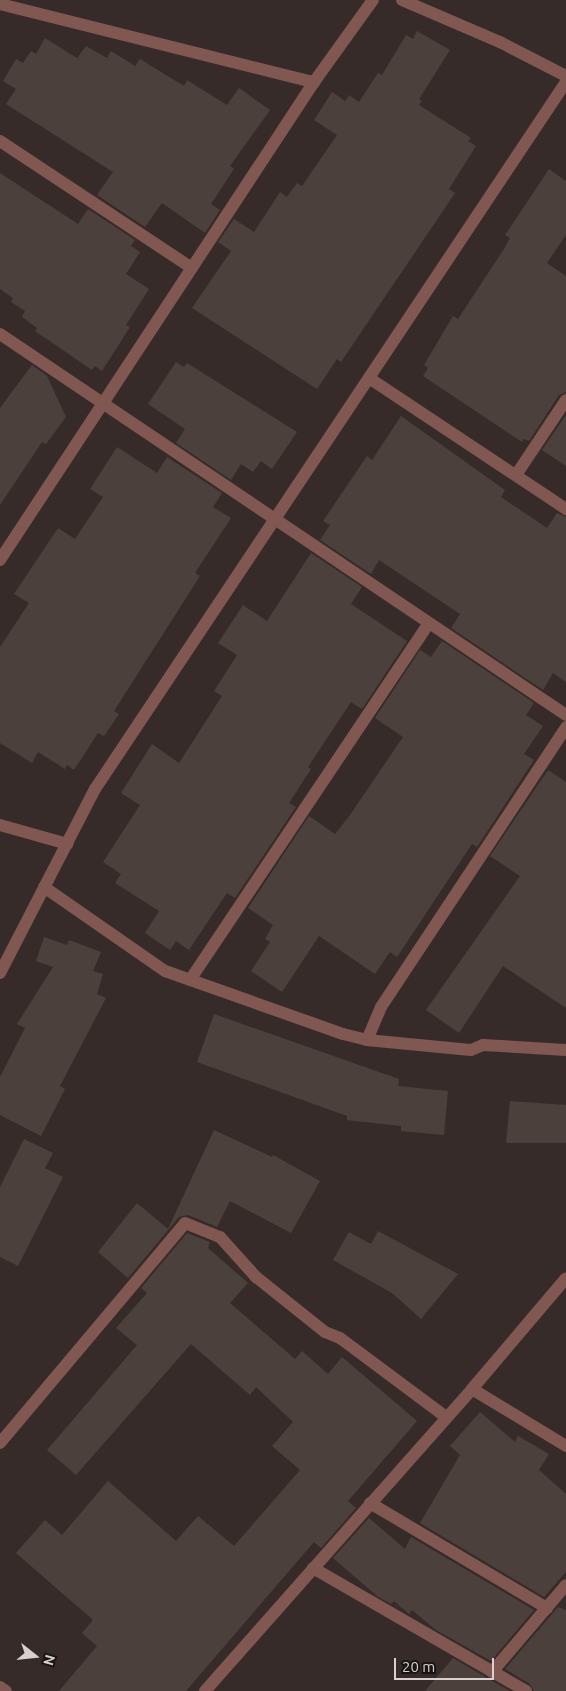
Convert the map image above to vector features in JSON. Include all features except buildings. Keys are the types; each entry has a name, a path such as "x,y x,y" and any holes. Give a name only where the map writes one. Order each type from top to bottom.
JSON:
{"street":[{"path":"0,560 314,82 373,0"},
{"path":"402,0 500,42 566,76"},
{"path":"0,4 314,82"},
{"path":"0,973 95,789 273,518 370,378 566,82"},
{"path":"0,141 192,268"},
{"path":"0,334 103,401 428,624 566,715"},
{"path":"370,378 566,509"},
{"path":"516,475 566,400"},
{"path":"190,980 428,624"},
{"path":"367,1040 381,1007 566,727"},
{"path":"0,825 66,844"},
{"path":"44,887 166,971 343,1034 367,1040 471,1050 483,1045 566,1050"},
{"path":"0,1444 185,1223 220,1238 256,1277 325,1332 340,1338 446,1417"},
{"path":"205,1691 472,1389 566,1278"},
{"path":"472,1389 566,1446"},
{"path":"370,1503 547,1608"},
{"path":"313,1568 526,1691"},
{"path":"492,1672 566,1585"},
{"path":"0,1687 6,1691"}]}
